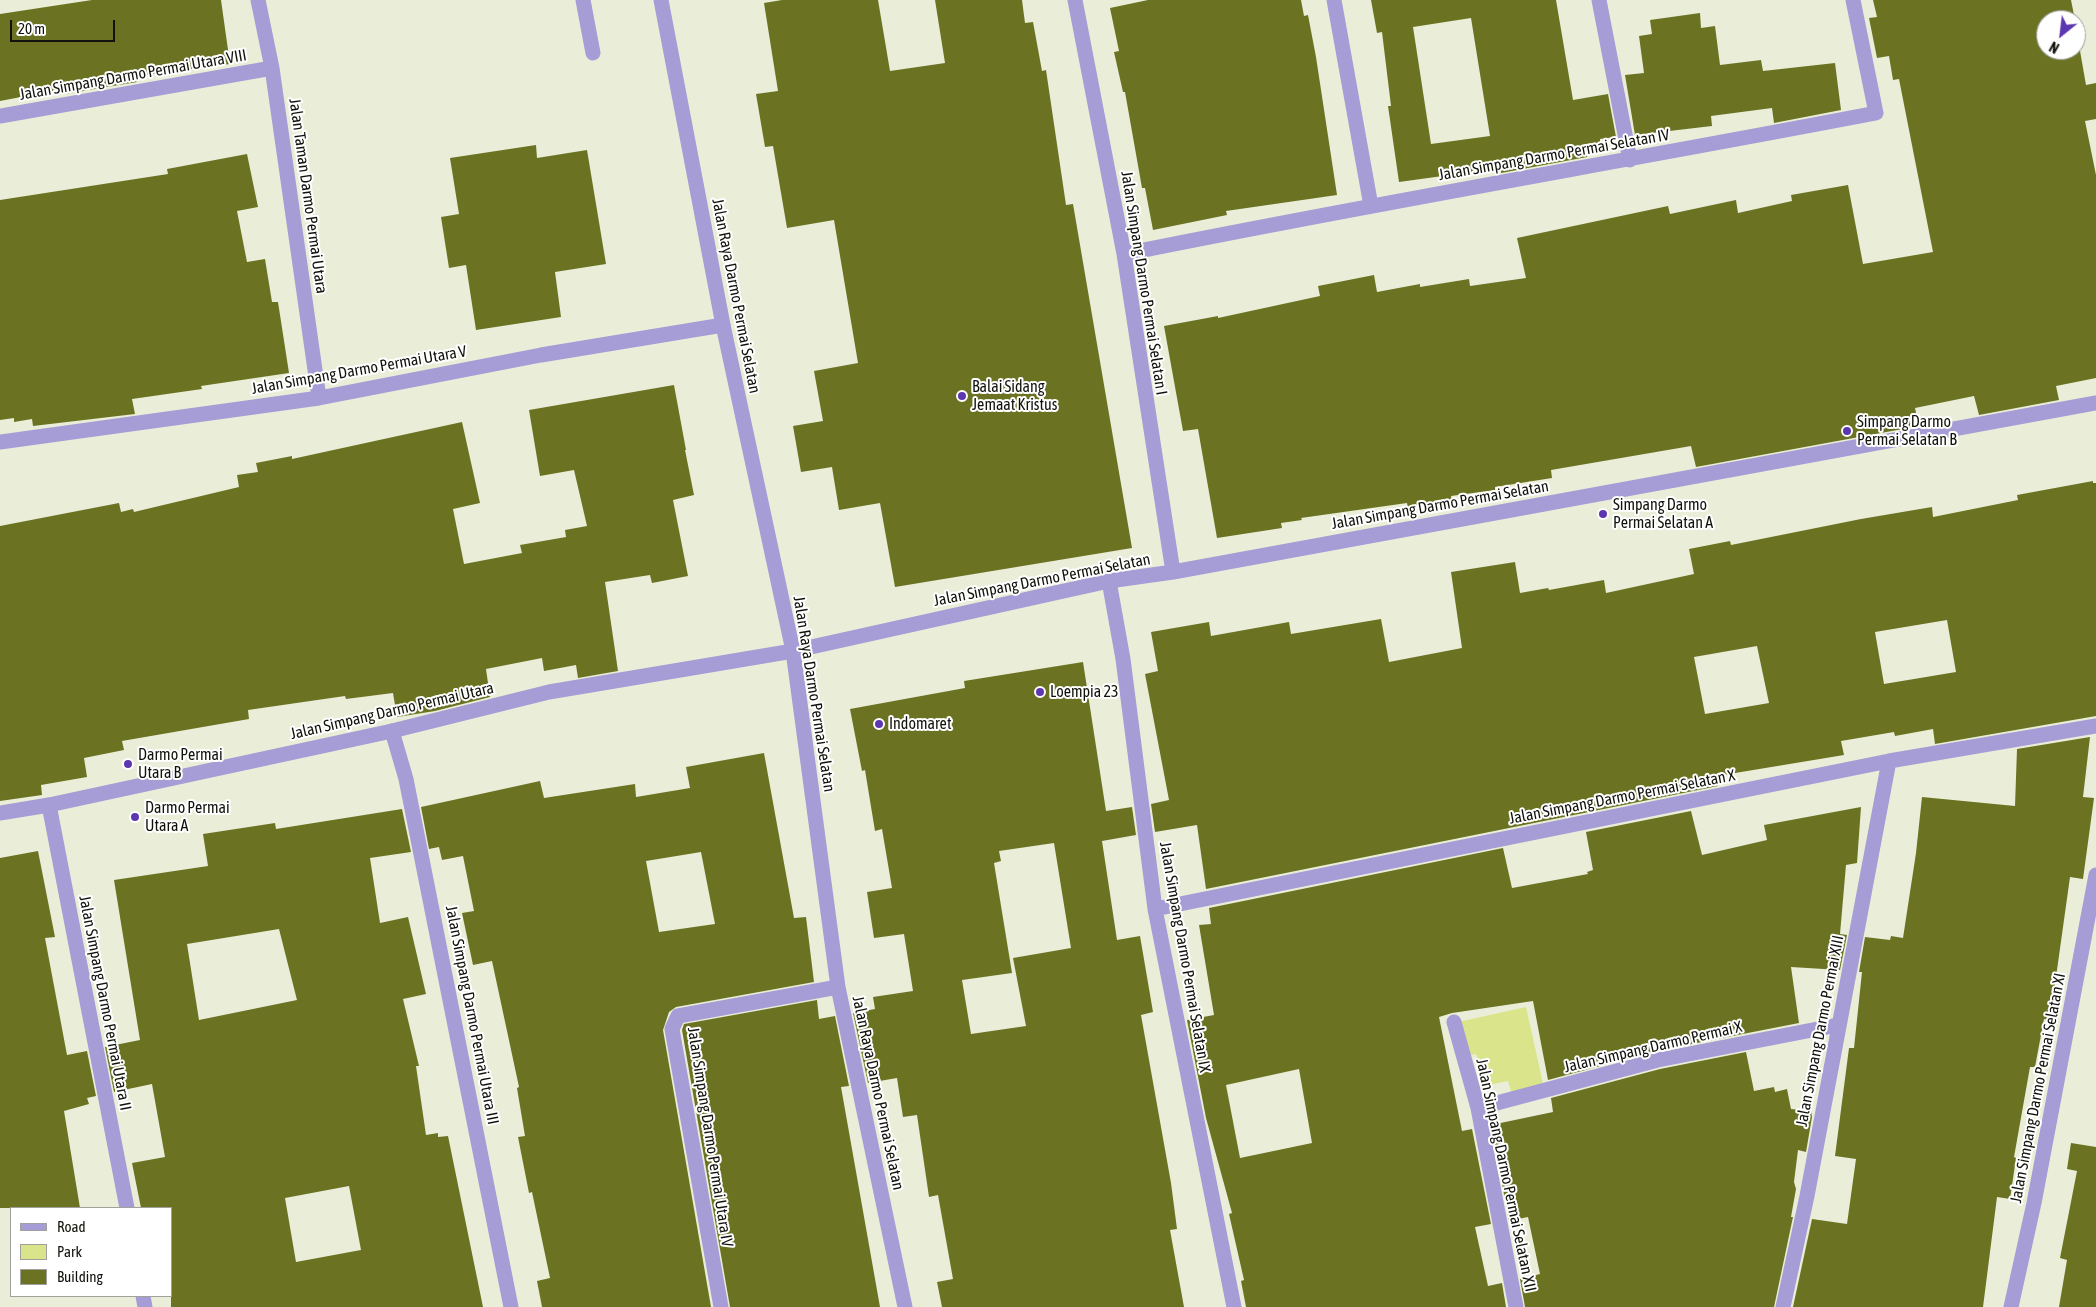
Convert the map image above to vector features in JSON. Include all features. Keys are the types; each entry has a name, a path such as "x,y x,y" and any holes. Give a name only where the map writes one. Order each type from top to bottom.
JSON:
{"street":[{"name":"Jalan Taman Darmo Permai Utara","path":"258,0 272,68 320,398"},
{"path":"583,0 593,53"},
{"name":"Jalan Raya Darmo Permai Selatan","path":"661,0 723,325 793,651 838,987 905,1307"},
{"name":"Jalan Simpang Darmo Permai Selatan I","path":"1075,0 1124,254 1173,572"},
{"path":"1334,0 1371,206"},
{"path":"1599,0 1630,160"},
{"name":"Jalan Simpang Darmo Permai Selatan IV","path":"1124,254 1371,206 1630,160 1876,113 1853,0"},
{"name":"Jalan Simpang Darmo Permai Utara VIII","path":"0,116 272,68"},
{"name":"Jalan Simpang Darmo Permai Utara V","path":"0,442 320,398 540,355 723,325"},
{"name":"Jalan Simpang Darmo Permai Selatan","path":"793,651 1109,581 1173,572 2096,403"},
{"name":"Jalan Simpang Darmo Permai Selatan IX","path":"1109,581 1123,659 1155,908 1234,1307"},
{"name":"Jalan Simpang Darmo Permai Utara","path":"0,813 49,805 392,731 549,692 793,651"},
{"name":"Jalan Simpang Darmo Permai Selatan X","path":"1155,908 1889,761 2096,726"},
{"name":"Jalan Simpang Darmo Permai Utara III","path":"392,731 408,788 512,1307"},
{"name":"Jalan Simpang Darmo Permai XIII","path":"1783,1307 1807,1196 1889,761"},
{"name":"Jalan Simpang Darmo Permai Utara II","path":"49,805 127,1207"},
{"name":"Jalan Simpang Darmo Permai Selatan XI","path":"2011,1307 2034,1203 2096,875"},
{"name":"Jalan Simpang Darmo Permai Utara IV","path":"721,1307 672,1029 674,1022 678,1016 838,987"},
{"name":"Jalan Simpang Darmo Permai Selatan XII","path":"1454,1022 1478,1108 1516,1307"},
{"name":"Jalan Simpang Darmo Permai X","path":"1478,1108 1658,1060 1838,1025"}],"green space":[{"path":"1526,1007 1544,1088 1512,1095 1508,1081 1484,1086 1476,1054 1466,1056 1458,1022"}],"building":[{"path":"92,0 221,0 230,64 136,76 137,82 64,94 63,89 0,101 0,14"},
{"name":"Balai Sidang Jemaat Kristus","path":"782,0 878,0 890,71 945,63 935,0 1022,0 1025,23 1033,22 1042,71 1046,70 1066,205 1073,204 1132,548 895,587 880,503 839,510 832,467 801,472 793,426 823,421 814,371 858,363 834,220 787,228 773,146 765,147 756,94 778,91 764,3"},
{"path":"1148,0 1301,0 1304,16 1308,15 1316,57 1337,195 1226,211 1227,215 1153,230 1145,188 1142,188 1125,92 1123,92 1114,52 1119,51 1110,8"},
{"path":"1371,0 1556,0 1573,100 1608,94 1616,137 1600,139 1600,143 1585,146 1587,157 1501,173 1501,168 1399,182 1388,106 1391,106 1382,32 1377,33","holes":["1471,18 1490,136 1431,144 1413,27"]},
{"path":"1873,0 2071,0 2073,10 2036,10 2036,60 2082,60 2086,85 2096,83 2096,119 2085,121 2096,175 2096,378 2056,386 2059,400 1979,415 1974,396 1915,408 1919,426 1696,467 1691,446 1551,470 1552,478 1495,487 1495,490 1451,496 1452,502 1408,508 1407,503 1301,518 1302,520 1281,523 1282,528 1217,538 1198,429 1183,431 1164,326 1218,316 1218,318 1320,296 1318,286 1374,275 1377,292 1420,284 1420,287 1469,279 1470,286 1526,278 1517,238 1668,206 1670,214 1736,200 1738,213 1792,201 1791,195 1848,185 1863,264 1933,252 1899,79 1893,80 1889,56 1877,58 1869,18 1877,17"},
{"path":"1700,13 1701,28 1715,26 1720,65 1761,60 1763,71 1835,63 1841,110 1774,123 1772,108 1711,116 1712,126 1635,135 1625,75 1644,73 1639,36 1652,34 1650,20"},
{"path":"536,145 537,158 587,150 606,264 555,272 561,317 476,330 466,265 449,268 441,217 459,214 450,158"},
{"path":"247,154 258,207 237,211 247,262 265,259 272,302 278,302 289,373 201,386 202,389 132,399 135,414 33,426 32,419 14,422 14,418 0,420 0,200 168,174 167,169"},
{"path":"674,385 694,495 673,500 688,576 652,583 650,575 605,582 618,671 578,678 576,665 544,671 542,658 486,669 490,697 435,711 397,717 393,693 346,699 345,696 248,710 249,719 122,741 124,750 84,758 87,777 41,785 42,795 0,801 0,526 119,503 121,512 133,509 134,512 239,487 237,475 258,472 256,463 292,456 292,459 462,422 480,503 453,509 464,564 522,553 520,545 566,537 565,530 587,526 574,470 540,476 529,410"},
{"path":"2093,481 2093,483 2096,483 2096,716 1935,744 1933,729 1895,736 1894,732 1841,741 1844,755 1717,776 1718,786 1206,889 1197,825 1155,832 1151,804 1169,800 1145,674 1158,671 1151,632 1209,622 1211,636 1289,622 1291,634 1381,619 1389,662 1462,648 1451,572 1515,562 1520,593 1604,580 1606,593 1694,574 1689,549 1730,541 1731,545 1932,507 1933,517 2018,500 2017,495","holes":["1947,620 1956,672 1884,684 1875,632","1757,646 1769,703 1705,714 1694,657"]},
{"path":"1083,662 1106,811 1132,807 1136,835 1102,841 1117,940 1140,936 1153,1012 1141,1015 1171,1183 1177,1229 1170,1230 1184,1307 942,1307 937,1282 953,1279 938,1195 929,1197 917,1115 903,1117 897,1078 868,1083 853,1013 875,1009 873,997 913,991 904,934 874,938 867,892 892,888 882,829 875,831 865,770 862,771 850,709 965,688 964,681","holes":["1054,843 1071,948 1013,958 1026,1026 971,1034 962,980 1012,973 994,863 1001,861 999,851"]},
{"path":"2090,737 2083,797 2094,798 2083,879 2070,877 2050,1020 2044,1019 2035,1067 2030,1067 2014,1157 2016,1158 2010,1199 1997,1197 1983,1307 1793,1307 1812,1219 1847,1224 1856,1159 1835,1156 1849,1048 1854,1048 1862,972 1859,972 1865,937 1890,940 1891,936 1903,938 1916,853 1922,797 2015,806 2017,749"},
{"path":"764,753 794,918 806,917 814,982 676,1007 669,1012 663,1030 711,1307 542,1307 537,1281 550,1278 532,1192 529,1193 518,1137 525,1136 517,1088 519,1087 492,961 473,965 462,913 474,911 463,856 442,860 439,847 429,849 421,807 540,781 544,798 635,784 636,797 690,788 686,767","holes":["701,852 715,924 659,932 646,861"]},
{"path":"1861,807 1857,863 1846,865 1840,934 1847,935 1840,970 1791,967 1799,1023 1656,1051 1548,1080 1533,1001 1452,1013 1439,1017 1462,1131 1472,1129 1491,1224 1475,1227 1488,1286 1502,1283 1506,1307 1246,1307 1241,1281 1244,1280 1229,1214 1232,1213 1206,1118 1187,1020 1214,1015 1199,925 1211,924 1209,908 1503,848 1512,888 1588,874 1587,872 1593,870 1586,832 1691,811 1702,855 1767,840 1764,825","holes":["1299,1069 1312,1143 1240,1158 1226,1085"]},
{"path":"402,809 411,852 370,858 380,923 408,917 426,994 403,999 419,1066 416,1066 426,1135 438,1133 438,1137 448,1136 483,1307 171,1307 172,1207 141,1207 132,1163 165,1157 152,1084 114,1092 105,1047 140,1040 114,880 208,866 203,834 275,823 276,829","holes":["279,929 297,1000 199,1020 187,944","349,1186 361,1250 296,1262 285,1198"]},
{"path":"38,851 55,937 45,938 67,1055 87,1051 96,1096 87,1098 89,1104 64,1111 80,1207 0,1208 0,858"},
{"path":"817,1000 819,1019 835,1016 849,1086 841,1087 880,1307 730,1307 682,1030 684,1024"},
{"path":"1746,1052 1754,1091 1774,1087 1775,1092 1787,1089 1791,1109 1811,1111 1812,1117 1806,1152 1798,1150 1794,1182 1796,1189 1791,1217 1793,1217 1774,1307 1525,1307 1520,1279 1540,1274 1528,1217 1509,1221 1491,1125 1553,1112 1551,1098 1660,1069"},
{"path":"2071,1143 2096,1147 2096,1307 2059,1307 2067,1260 2060,1258 2077,1171 2067,1169"}],"place":[{"name":"Balai Sidang Jemaat Kristus","path":"962,396"},
{"name":"Simpang Darmo Permai Selatan B","path":"1847,431"},
{"name":"Simpang Darmo Permai Selatan A","path":"1603,514"},
{"name":"Loempia 23","path":"1040,692"},
{"name":"Indomaret","path":"879,724"},
{"name":"Darmo Permai Utara B","path":"128,764"},
{"name":"Darmo Permai Utara A","path":"135,817"}]}
